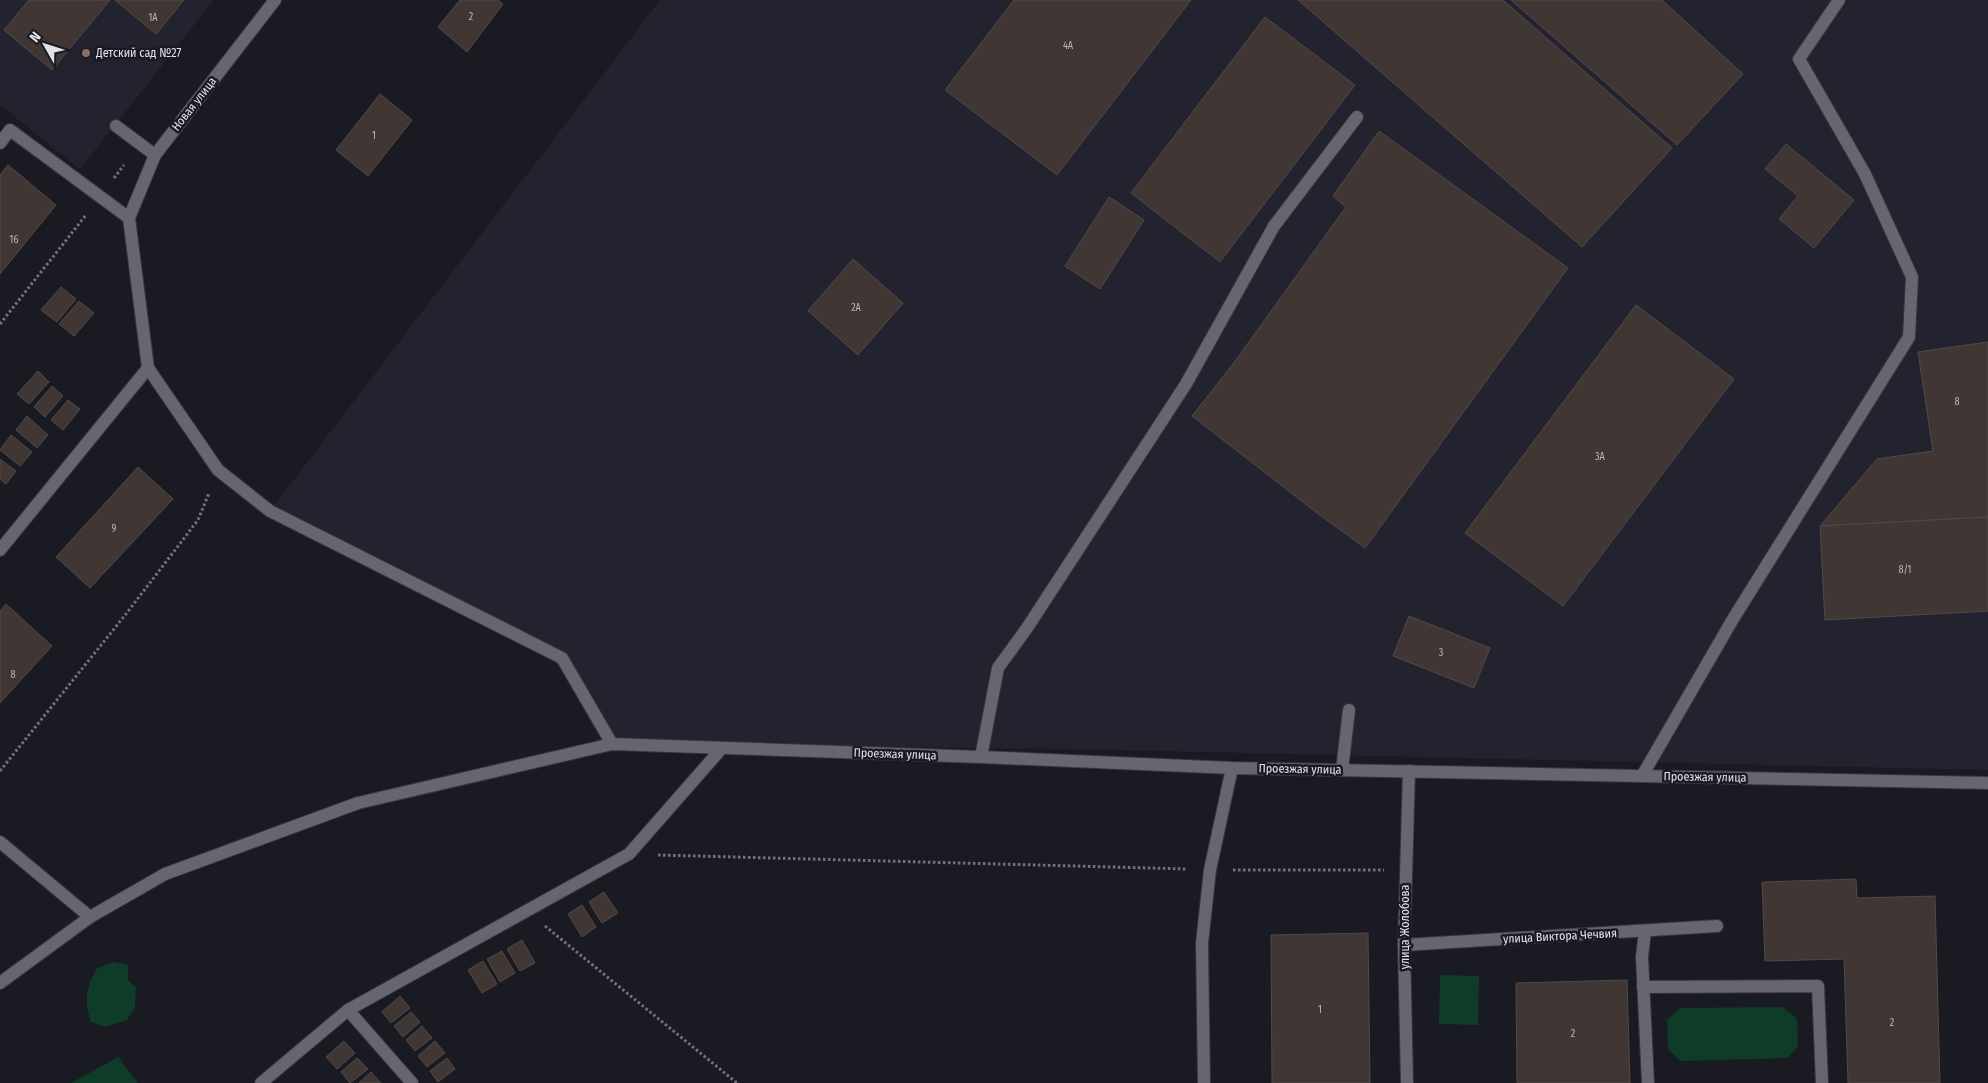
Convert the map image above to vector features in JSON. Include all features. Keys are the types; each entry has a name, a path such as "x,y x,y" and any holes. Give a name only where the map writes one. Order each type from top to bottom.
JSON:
{"street":[{"name":"Новая улица","path":"129,218 155,155 275,0"},
{"path":"1642,776 1738,611 1909,337 1912,276 1865,174 1799,59 1839,0"},
{"path":"981,757 998,668 1027,628 1186,384 1274,226 1357,117"},
{"path":"116,126 155,155"},
{"path":"0,143 10,130 129,218 148,368 218,470 270,511 562,658 612,744"},
{"path":"0,550 148,368"},
{"path":"1342,770 1349,710"},
{"name":"Проезжая улица","path":"0,983 90,918 165,874 358,803 612,744 1232,768 1988,783"},
{"path":"261,1083 348,1010 629,854 722,748"},
{"path":"1204,1083 1202,942 1210,870 1232,768"},
{"name":"улица Жолобова","path":"1407,1083 1404,945 1409,771"},
{"path":"0,842 90,918"},
{"name":"улица Виктора Чечвия","path":"1404,945 1717,926"},
{"path":"1645,931 1642,958 1648,1083"},
{"path":"1643,987 1818,986 1822,1083"},
{"path":"348,1010 412,1083"}],"path":[{"path":"0,324 100,197"},
{"path":"0,771 126,614 198,520 218,470"},
{"path":"629,854 1210,870 1405,870"},
{"path":"528,911 737,1083"}],"shaded area":[{"name":"Детский сад №27","path":"0,0 214,0 80,169 0,105"},
{"path":"660,0 1988,0 1988,770 1072,749 612,744 561,658 270,511"}],"green space":[{"path":"113,962 128,965 128,980 136,988 135,1007 127,1020 106,1027 91,1022 87,1008 87,995 96,969"},
{"path":"1440,975 1479,976 1478,1025 1439,1024"},
{"path":"1782,1007 1797,1018 1798,1046 1788,1058 1680,1061 1668,1049 1667,1020 1680,1008"},
{"path":"118,1057 138,1083 71,1083"}],"building":[{"name":"Детский сад №27","path":"29,0 110,0 52,70 4,30"},
{"name":"Детский сад №27","path":"115,0 184,0 156,34"},
{"path":"460,0 498,0 503,4 467,52 438,27"},
{"path":"1014,0 1191,0 1057,175 945,90"},
{"path":"1298,0 1503,0 1672,148 1582,247"},
{"path":"1511,0 1662,0 1743,74 1677,145"},
{"path":"1265,17 1355,85 1220,262 1131,193"},
{"path":"380,94 412,120 368,176 336,150"},
{"path":"1379,131 1568,268 1365,548 1192,416 1233,364 1346,207 1333,196"},
{"path":"1786,144 1854,200 1814,248 1779,219 1798,196 1765,169"},
{"path":"8,165 56,205 0,274 0,175"},
{"path":"1109,197 1144,220 1100,289 1065,266"},
{"path":"853,259 903,303 858,355 808,311"},
{"path":"61,287 76,299 57,322 41,310"},
{"path":"79,301 94,313 74,336 59,324"},
{"path":"1636,305 1734,379 1563,606 1465,533"},
{"path":"1988,342 1988,517 1820,526 1877,459 1933,451 1918,352"},
{"path":"38,371 49,382 29,404 17,394"},
{"path":"52,386 63,396 45,417 34,407"},
{"path":"68,400 80,409 63,430 51,420"},
{"path":"27,416 48,435 37,448 16,430"},
{"path":"11,435 32,452 20,466 0,450"},
{"path":"0,459 16,471 6,484 0,479"},
{"path":"138,467 173,499 90,588 56,557"},
{"path":"1988,517 1988,611 1825,620 1820,526"},
{"path":"6,604 52,646 0,703 0,611"},
{"path":"1409,616 1490,648 1474,688 1393,656"},
{"path":"1856,879 1857,898 1935,896 1940,1083 1848,1083 1844,959 1765,961 1762,882"},
{"path":"604,892 618,913 602,923 589,902"},
{"path":"582,905 596,927 582,937 568,914"},
{"path":"1368,933 1370,1083 1272,1083 1271,935"},
{"path":"522,940 535,963 520,971 507,949"},
{"path":"502,951 515,973 500,982 487,959"},
{"path":"483,961 497,984 482,993 468,970"},
{"path":"1627,980 1630,1083 1517,1083 1516,983"},
{"path":"400,996 410,1008 391,1023 382,1012"},
{"path":"411,1012 420,1022 403,1037 394,1026"},
{"path":"422,1026 432,1038 415,1051 406,1040"},
{"path":"344,1041 355,1053 337,1069 326,1057"},
{"path":"435,1041 445,1053 427,1067 418,1056"},
{"path":"357,1058 368,1069 350,1083 341,1072"},
{"path":"447,1058 455,1069 438,1082 430,1071"},
{"path":"371,1072 381,1083 359,1083"}],"place":[{"name":"Детский сад №27","path":"86,53"}]}
